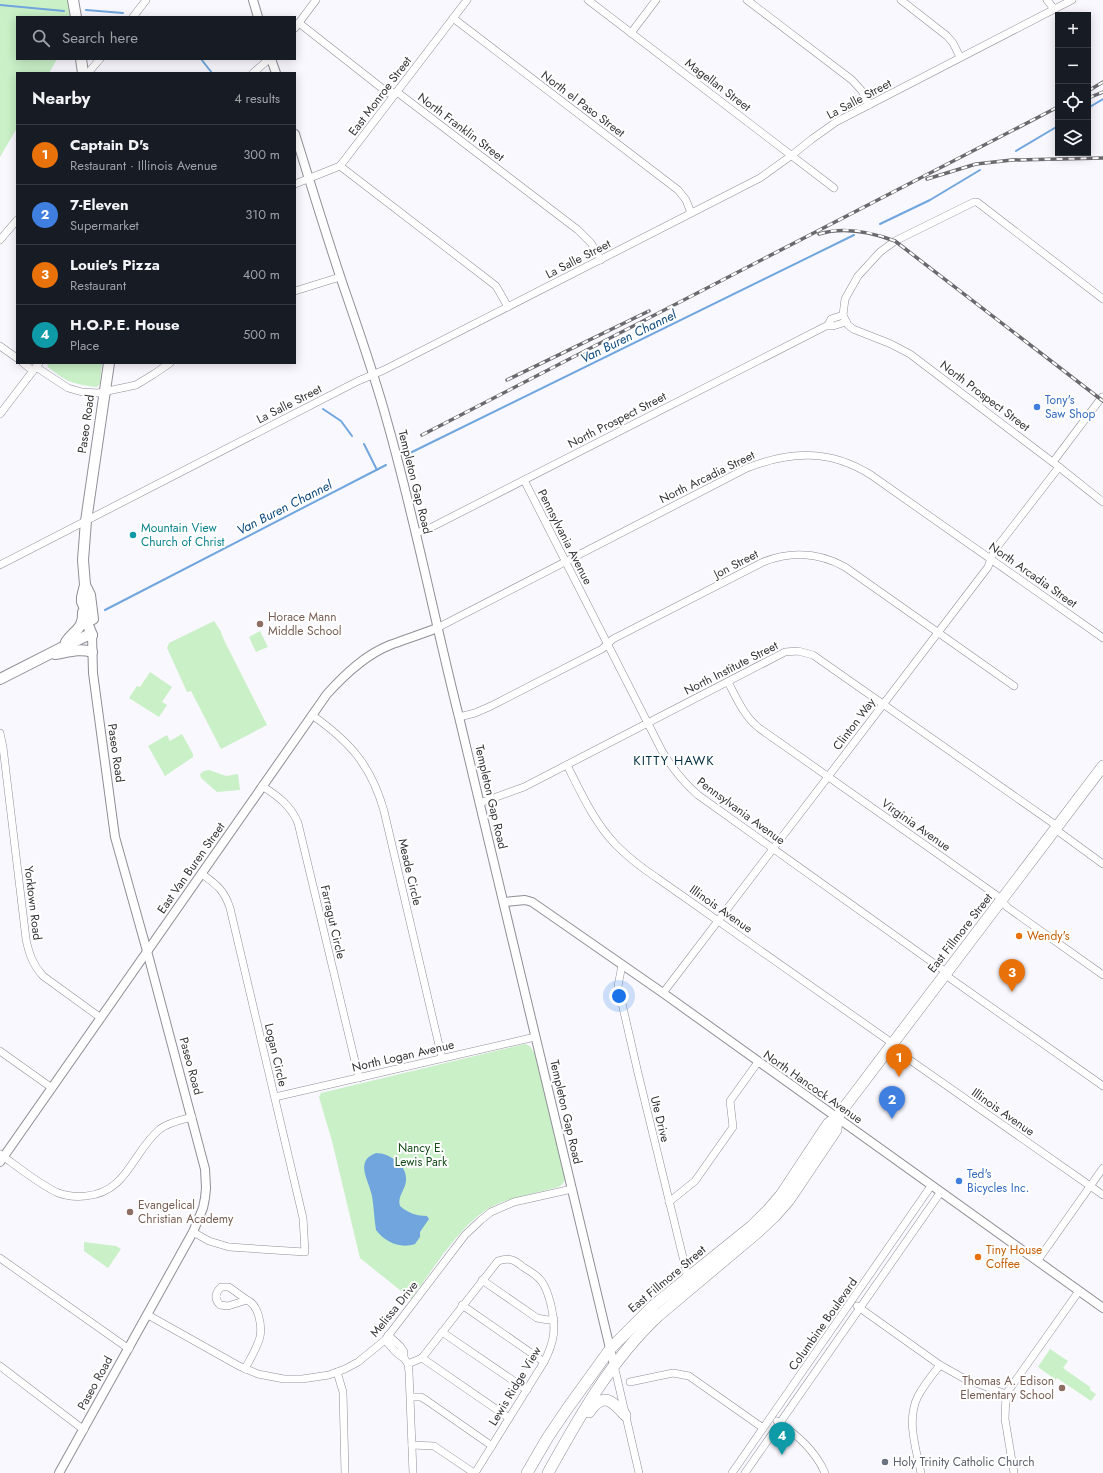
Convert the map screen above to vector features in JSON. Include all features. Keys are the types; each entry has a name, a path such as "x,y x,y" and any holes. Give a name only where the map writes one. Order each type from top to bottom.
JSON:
{"main road":[{"path":"73,0 76,16"},
{"path":"81,60 83,72"},
{"name":"Paseo Road","path":"92,635 88,624 87,613 82,602 85,585 83,560 86,521 109,364"},
{"name":"Paseo Road","path":"85,585 90,594 94,623 92,635"},
{"path":"61,648 68,638 78,630 81,625 84,614 82,602"},
{"path":"0,678 47,654 86,636 92,635"},
{"path":"47,654 75,650 86,650 92,652"},
{"name":"East Fillmore Street","path":"527,1473 548,1437 611,1348 654,1305 752,1226 768,1210 781,1194 828,1124 837,1117 1103,766"},
{"name":"East Fillmore Street","path":"548,1473 583,1410 614,1365 646,1327 775,1216 789,1200 836,1130 837,1117"},
{"path":"566,1440 599,1402 603,1400 611,1401 625,1415"}],"street":[{"path":"134,16 146,0"},
{"path":"253,0 258,16"},
{"path":"297,26 316,0"},
{"name":"Magellan Street","path":"588,0 834,188"},
{"path":"631,33 656,0"},
{"path":"747,0 852,80 862,92 869,105"},
{"path":"900,0 948,36 960,58"},
{"path":"1046,0 1054,9"},
{"name":"La Salle Street","path":"0,565 358,381 373,375 508,307 760,178 792,156 812,139 836,122 1072,0"},
{"name":"East Monroe Street","path":"296,184 340,166 453,18 464,1"},
{"name":"North el Paso Street","path":"453,18 678,190 686,200 691,213"},
{"name":"North Franklin Street","path":"297,26 388,93 397,92 586,236 601,260"},
{"path":"89,72 99,60"},
{"path":"254,72 269,60"},
{"path":"270,60 276,72"},
{"name":"Templeton Gap Road","path":"296,137 387,420 416,534 437,628 460,717 611,1348 638,1473"},
{"path":"340,166 496,286 508,307"},
{"path":"845,318 845,299 866,266 880,252 895,241 971,202 977,202 1103,299"},
{"path":"0,240 16,221"},
{"path":"296,291 340,277"},
{"name":"North Prospect Street","path":"416,534 828,325 831,319 845,318 853,329 891,344 910,354 1053,462 1103,502"},
{"path":"0,346 16,357"},
{"path":"26,364 36,367 68,388 93,393 136,385 169,364"},
{"path":"0,414 36,367"},
{"path":"1053,462 1102,397"},
{"name":"North Arcadia Street","path":"437,628 748,468 771,460 796,455 821,456 862,469 1103,638"},
{"name":"Clinton Way","path":"663,993 989,566 994,551 1059,467"},
{"name":"Pennsylvania Avenue","path":"524,480 668,762 681,779 698,795 1103,1086"},
{"name":"Jon Street","path":"460,717 475,713 491,706 601,650 613,639 763,562 781,556 799,554 824,557 838,563 1014,686"},
{"name":"East Van Buren Street","path":"1,1158 52,1088 327,694 339,680 359,663 390,645 437,628"},
{"name":"Paseo Road","path":"59,1473 193,1232 203,1208 206,1188 205,1169 192,1117 114,828 93,673 92,635"},
{"name":"North Institute Street","path":"480,803 524,787 785,652 798,651 813,655 1056,828 1103,864"},
{"name":"Virginia Avenue","path":"728,682 745,713 753,722 1002,900 1007,907 1103,975"},
{"name":"Meade Circle","path":"312,715 336,733 354,751 375,785 384,811 442,1058"},
{"name":"Yorktown Road","path":"0,733 3,747 26,939 30,956 43,976 101,1018"},
{"name":"Illinois Avenue","path":"566,766 594,816 616,845 656,878 718,920 1103,1195"},
{"name":"Farragut Circle","path":"262,786 289,807 298,823 359,1078"},
{"name":"Logan Circle","path":"193,1232 209,1241 229,1247 305,1252 303,1218 228,904 224,893 219,887 202,874"},
{"name":"North Hancock Avenue","path":"504,902 525,900 532,902 663,993 837,1117 940,1193 1038,1260 1103,1308"},
{"name":"Ute Drive","path":"622,965 618,986 688,1278"},
{"name":"North Logan Avenue","path":"275,1097 536,1036"},
{"path":"0,1051 52,1088"},
{"path":"669,1202 695,1181 733,1127 730,1101 758,1062"},
{"path":"1,1158 57,1192 71,1196 90,1196 107,1190 121,1180 149,1141 161,1129 168,1124 192,1117"},
{"path":"1038,1260 1103,1168"},
{"name":"Columbine Boulevard","path":"732,1473 931,1186"},
{"name":"Melissa Drive","path":"148,1315 245,1369 258,1374 284,1379 316,1378 337,1372 358,1362 386,1338 465,1235 481,1220 492,1212 514,1202 572,1189"},
{"name":"Columbine Boulevard","path":"745,1473 940,1193"},
{"path":"0,1258 129,1349"},
{"name":"Lewis Ridge View","path":"406,1361 422,1358 498,1261 507,1258 516,1261 539,1278 543,1283 549,1297 554,1319 554,1337 552,1345 544,1362 527,1390 474,1473"},
{"path":"482,1280 537,1318 548,1320 554,1319"},
{"path":"1014,1473 1005,1418 1006,1394 1079,1291"},
{"path":"245,1369 260,1337 256,1308 254,1304 248,1300"},
{"path":"851,1303 940,1365 965,1379 1006,1394"},
{"path":"462,1306 544,1362"},
{"path":"442,1332 527,1390"},
{"path":"386,1338 400,1346 404,1352 411,1381 413,1473"},
{"path":"422,1358 509,1418"},
{"path":"922,1473 912,1428 913,1409 918,1396 940,1365"},
{"path":"0,1366 84,1430"},
{"path":"337,1372 343,1392 346,1473"},
{"path":"630,1382 673,1373 689,1376 764,1428"},
{"path":"411,1397 421,1397 426,1400 492,1446"},
{"path":"772,1417 806,1444 816,1456 825,1473"},
{"path":"412,1445 434,1446 474,1473"}],"green space":[{"path":"0,0 68,0 70,16 16,16 16,60 56,60 50,72 16,72 16,130 0,157"},
{"path":"47,364 102,364 100,384 97,387 70,382 48,367"},
{"path":"214,621 220,630 267,725 221,749 191,691 187,692 167,648 169,643"},
{"path":"260,631 268,647 256,652 249,637"},
{"path":"150,672 172,687 162,702 167,705 159,717 129,698 137,686 140,687"},
{"path":"182,734 193,754 193,757 165,776 148,746 167,735 170,741"},
{"path":"209,770 226,776 238,774 240,790 217,792 201,778 200,774"},
{"name":"Nancy E. Lewis Park","path":"525,1044 530,1046 535,1054 565,1178 564,1183 558,1187 517,1197 493,1206 481,1213 448,1248 411,1299 360,1258 332,1141 319,1097 321,1093"},
{"path":"84,1242 116,1246 121,1249 108,1268 84,1251"},
{"path":"1050,1349 1068,1361 1063,1368 1090,1387 1090,1390 1096,1394 1091,1401 1057,1378 1056,1380 1038,1367"}],"water":[{"path":"376,1153 387,1155 397,1161 404,1170 406,1181 400,1197 400,1206 406,1211 413,1214 427,1216 429,1219 420,1232 420,1237 415,1244 404,1246 398,1245 388,1241 376,1230 372,1196 364,1166 369,1156"}],"waterway":[{"path":"0,5 64,11"},
{"path":"86,10 123,13"},
{"path":"202,60 211,72"},
{"name":"Van Buren Channel","path":"1091,106 1103,99"},
{"name":"Van Buren Channel","path":"1016,151 1055,128"},
{"name":"Van Buren Channel","path":"880,224 930,200 980,170"},
{"name":"Van Buren Channel","path":"410,453 854,235"},
{"path":"323,409 341,421 352,436"},
{"path":"364,444 377,470"},
{"name":"Van Buren Channel","path":"105,610 386,465"}],"railway":[{"path":"1091,89 1103,82"},
{"path":"1091,97 1103,92"},
{"path":"422,435 1055,109"},
{"path":"927,179 976,164 1012,160 1103,158"},
{"path":"819,234 838,230 848,230 877,235 895,241 1103,401"},
{"path":"507,380 649,311"}],"place":[{"name":"Tony's Saw Shop","path":"1037,407"},
{"name":"Mountain View Church of Christ","path":"133,535"},
{"name":"Horace Mann Middle School","path":"260,624"},
{"name":"Wendy's","path":"1019,936"},
{"name":"Louie's Pizza","path":"1012,992"},
{"name":"Captain D's","path":"899,1077"},
{"name":"7-Eleven","path":"892,1119"},
{"name":"Ted's Bicycles Inc.","path":"959,1181"},
{"name":"Evangelical Christian Academy","path":"130,1212"},
{"name":"Tiny House Coffee","path":"978,1257"},
{"name":"Thomas A. Edison Elementary School","path":"1062,1388"},
{"name":"H.O.P.E. House","path":"782,1455"},
{"name":"Holy Trinity Catholic Church","path":"885,1462"}],"district":[{"name":"KITTY HAWK","path":"674,760"}]}
